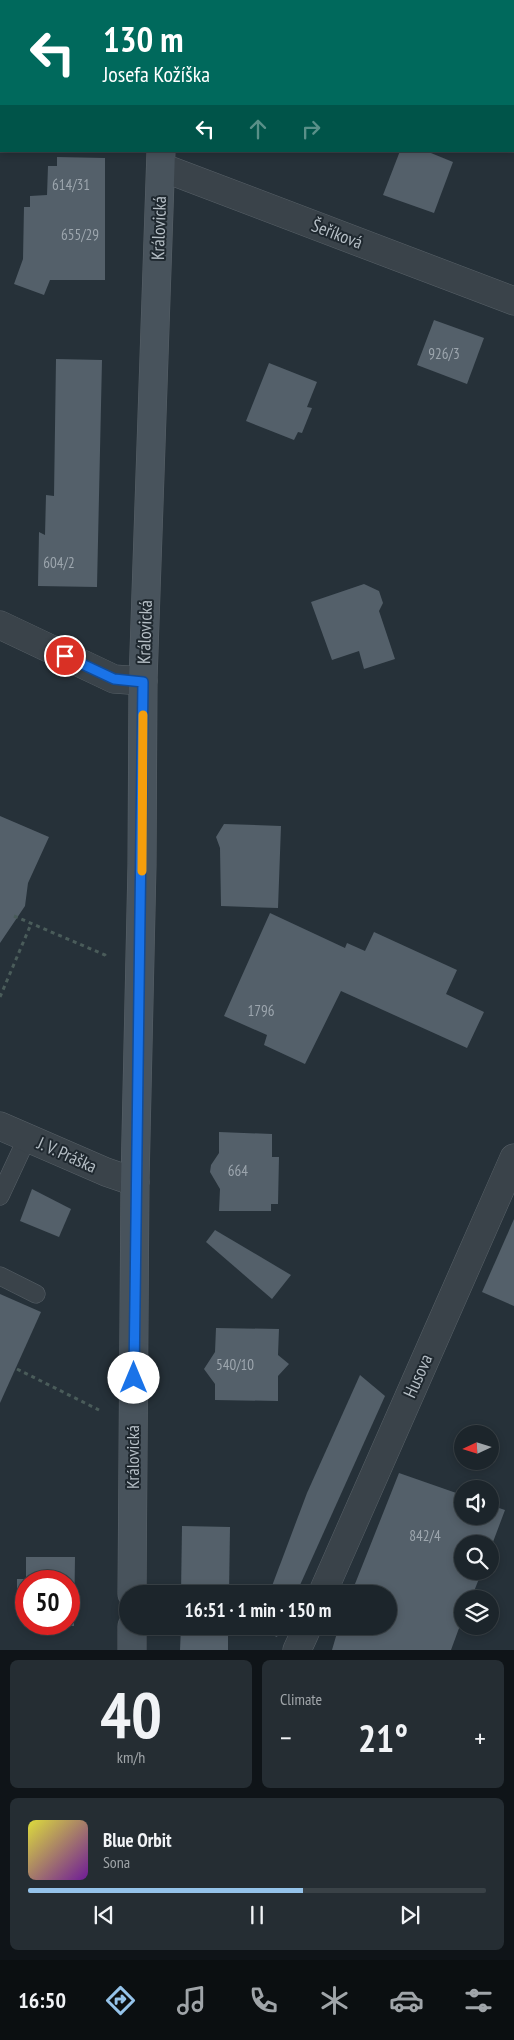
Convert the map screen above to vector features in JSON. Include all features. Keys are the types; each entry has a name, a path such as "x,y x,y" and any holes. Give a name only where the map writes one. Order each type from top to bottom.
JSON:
{"main road":[{"name":"Královická","path":"132,1585 135,1182 142,865 143,682 161,159"},
{"path":"132,1635 132,1650"}],"street":[{"name":"Šeříková","path":"161,159 514,301"},
{"path":"0,625 114,679 143,682"},
{"name":"J. V. Práška","path":"0,1126 106,1172 135,1182"},
{"name":"Husova","path":"326,1585 514,1158"},
{"path":"298,1650 304,1635"}],"lane":[{"path":"0,1196 26,1138"},
{"path":"0,1276 36,1294"}],"path":[{"path":"14,916 105,955 109,962"},
{"path":"0,997 30,924"},
{"path":"17,1369 99,1410"}],"building":[{"path":"400,152 428,152 453,162 434,213 383,195"},
{"path":"57,157 105,158 105,280 50,280 44,295 14,284 23,259 24,207 30,207 30,196 47,195 48,166 57,166"},
{"path":"434,320 484,338 467,384 417,365"},
{"path":"56,359 102,360 97,587 38,586 39,532 45,535 46,495 54,496"},
{"path":"269,363 317,382 307,407 312,408 302,433 298,432 294,440 246,421"},
{"path":"364,584 379,591 383,603 379,611 395,659 364,669 359,651 332,660 311,602"},
{"path":"0,816 49,837 28,883 25,906 0,943"},
{"path":"224,824 281,826 278,908 221,906 220,848 216,837"},
{"path":"270,913 345,948 347,943 365,951 374,932 457,970 446,994 484,1012 467,1048 341,991 305,1064 264,1045 267,1035 224,1016"},
{"path":"219,1132 272,1134 272,1157 279,1157 278,1204 271,1204 271,1211 219,1211 220,1189 210,1172 211,1165 219,1153"},
{"path":"32,1189 71,1209 59,1237 20,1221"},
{"path":"514,1219 514,1306 482,1292"},
{"path":"215,1230 291,1275 272,1299 206,1242"},
{"path":"0,1294 41,1312 0,1403"},
{"path":"216,1328 279,1329 278,1355 289,1364 278,1376 278,1401 215,1400 215,1384 204,1369 215,1352"},
{"path":"360,1375 385,1396 300,1585 272,1585 307,1493"},
{"path":"399,1473 454,1492 454,1525 499,1525 499,1508 505,1510 496,1535 454,1535 454,1580 478,1580 475,1590 454,1590 454,1635 456,1635 451,1650 332,1650 336,1635 397,1635 397,1585 355,1585"},
{"path":"182,1526 230,1527 229,1585 181,1585"},
{"path":"26,1557 75,1557 75,1570 26,1570"},
{"path":"181,1635 228,1635 228,1650 180,1650"}],"slow traffic":[{"path":"142,871 143,715"}],"route":[{"path":"65,656 114,679 143,682 142,865 135,1182 134,1378"}]}
